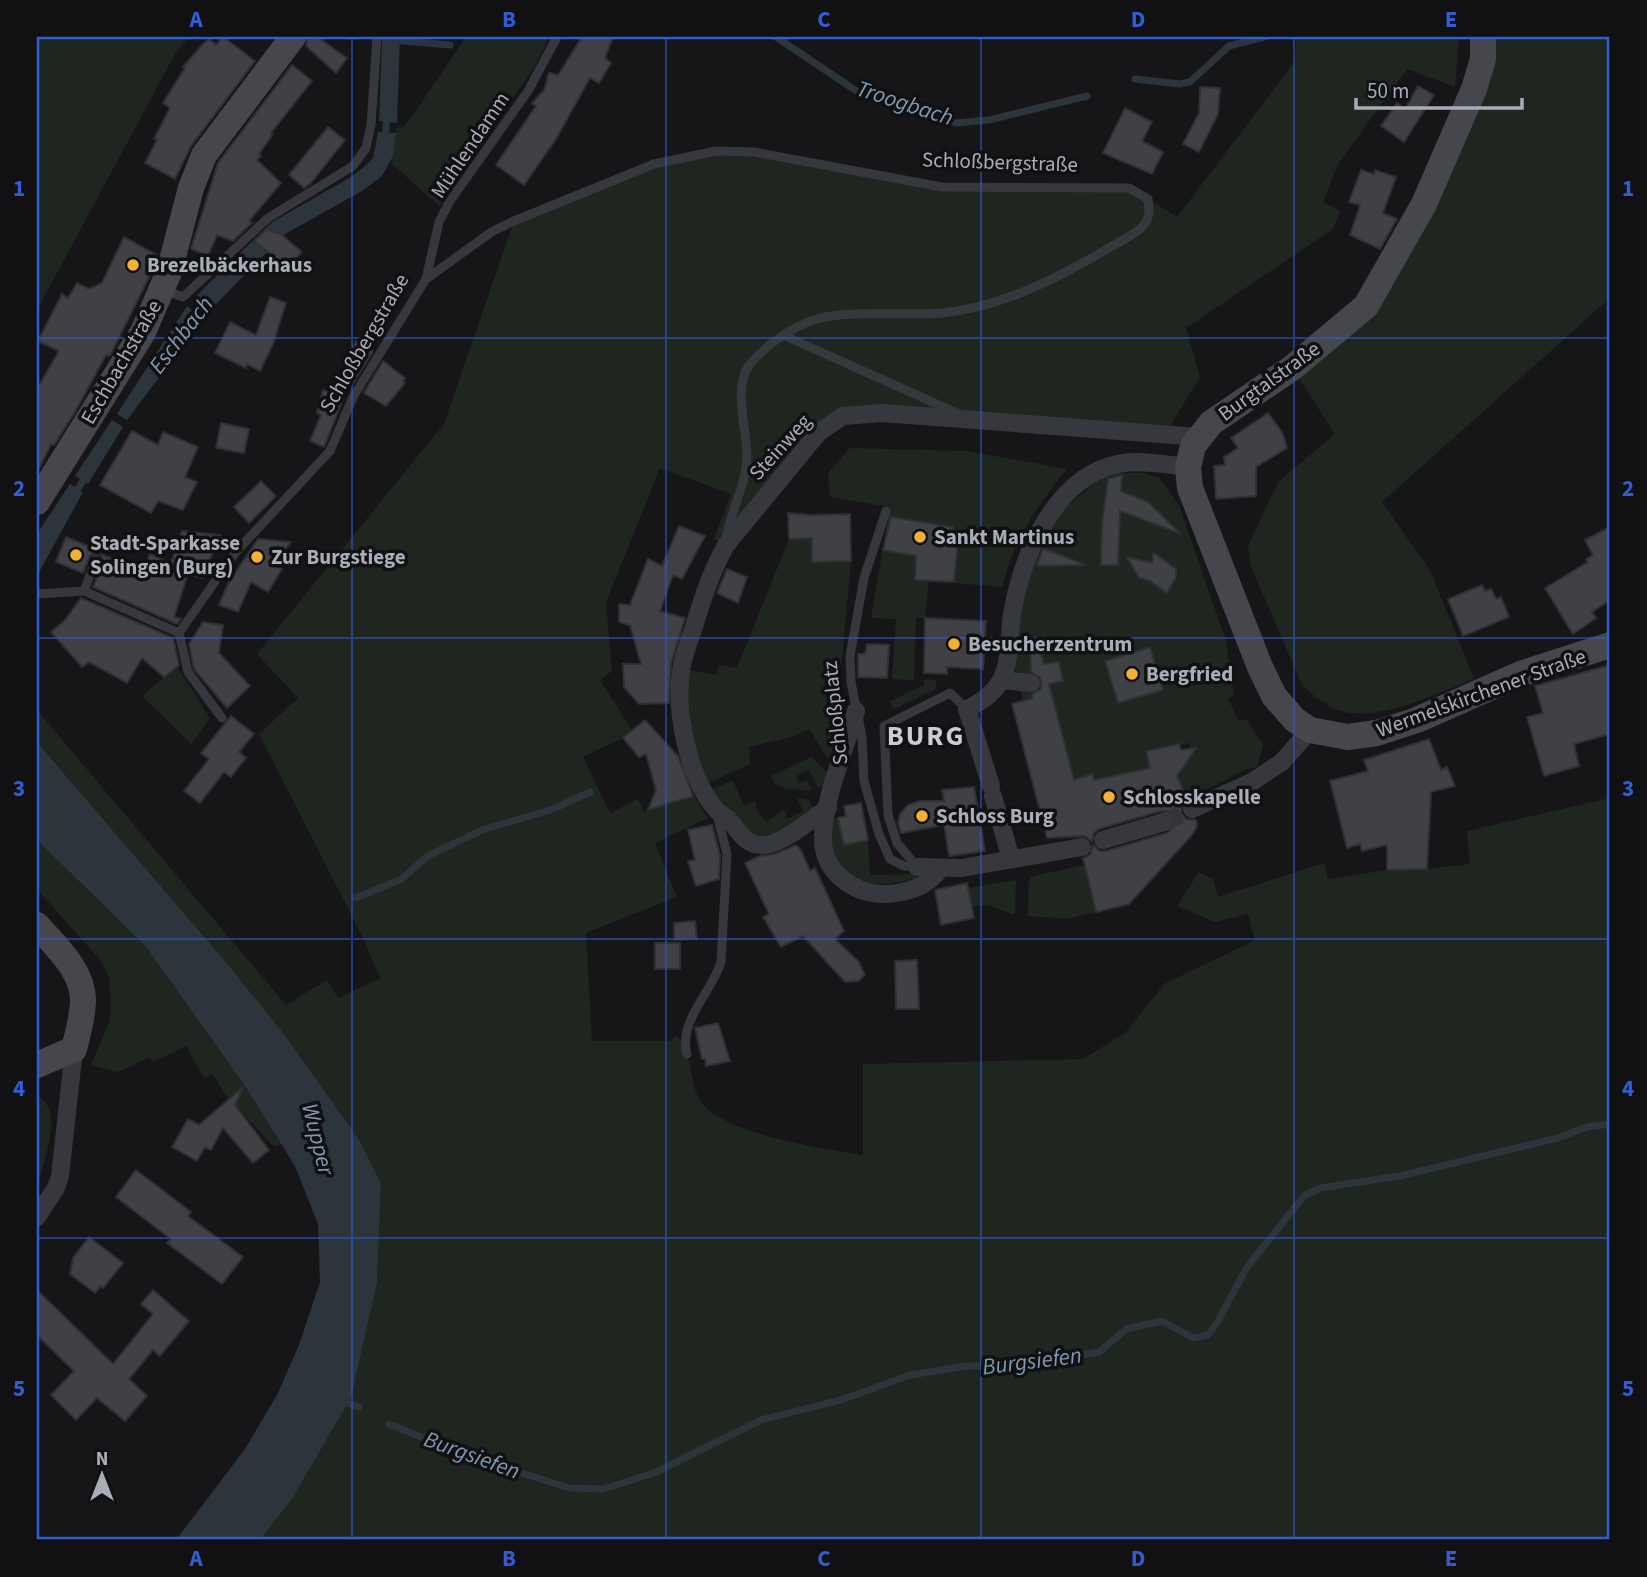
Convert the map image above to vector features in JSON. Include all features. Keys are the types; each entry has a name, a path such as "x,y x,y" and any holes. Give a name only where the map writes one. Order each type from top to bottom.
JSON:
{"main road":[{"name":"Eschbachstraße","path":"37,502 135,347 176,251 191,188 204,155 293,37"},
{"name":"Burgtalstraße","path":"1188,467 1193,446 1211,423 1292,368 1366,306 1424,204 1474,89 1483,59 1483,37"},
{"path":"1188,467 1194,500 1260,667 1283,708 1310,730"},
{"name":"Wermelskirchener Straße","path":"1310,730 1348,737 1377,733 1417,720 1523,673 1610,645"},
{"path":"37,925 68,961 82,990 82,1015 74,1049 37,1065"}],"street":[{"name":"Steinweg","path":"828,807 797,830 772,844 752,844 716,810 695,776 685,733 680,685 683,657 707,584 726,545 819,432 843,416 900,413 970,419"},
{"path":"970,419 1199,437"},
{"path":"1011,859 967,709 989,696 1001,680 1015,597 1024,564 1041,529 1057,507 1082,482 1107,467 1125,463 1188,467"},
{"path":"1001,680 1031,683"},
{"path":"856,712 828,807 824,847 833,869 850,886 870,892 901,893 929,881 940,869"},
{"path":"1192,809 1262,776 1282,762 1310,730"},
{"path":"1103,840 1164,822"},
{"name":"Schloßplatz","path":"917,867 962,869 1082,847"},
{"path":"37,1217 56,1188 60,1176 74,1049"}],"lane":[{"path":"162,289 183,297 268,218 343,173 362,156 372,125 377,37"},
{"name":"Mühlendamm","path":"426,279 439,222 450,201 533,83 557,37"},
{"name":"Schloßbergstraße","path":"180,633 234,553 330,452 353,397 426,279 493,230 514,220 654,164 716,151 754,152 942,187 1129,188 1148,199 1147,219 1138,230 1087,262 988,304 944,313 820,318 783,335"},
{"path":"783,335 970,419"},
{"name":"Steinweg","path":"726,545 727,528 739,498 746,466 742,405 744,377 750,364 783,335"},
{"name":"Schloßplatz","path":"886,511 864,579 850,656 851,682 862,737 867,796 885,849 890,859 896,863 917,867"},
{"path":"84,591 96,559"},
{"path":"37,594 84,591 180,633 188,672 222,718"},
{"path":"917,867 897,843 888,815 884,726 950,693 967,709"},
{"name":"Steinweg","path":"687,1054 684,1043 690,1024 717,974 720,962 727,854 716,810"}],"shaded area":[{"path":"37,37 189,37 175,54 37,310"},
{"path":"466,37 549,37 535,66 439,206 391,163 396,128 403,127 411,118"},
{"path":"1296,37 1459,37 1455,87 1407,69 1338,164 1323,202 1340,211 1333,229 1186,328 1200,377 1164,436 843,416 726,545 714,539 731,494 660,468 606,602 612,671 600,680 632,730 623,738 583,757 610,813 638,799 644,812 694,796 708,818 655,843 677,897 586,933 592,1041 670,1041 676,1035 688,1057 696,1092 711,1112 728,1122 774,1138 863,1155 863,1064 1083,1059 1125,1033 1164,984 1255,940 1248,914 1215,922 1177,906 1199,872 1213,879 1218,897 1324,863 1328,879 1387,870 1470,864 1467,831 1610,798 1610,1540 260,1540 292,1499 351,1398 377,1283 381,1184 360,1141 284,1034 226,962 37,742 37,710 286,1005 327,980 338,998 380,978 362,936 259,734 298,698 257,654 444,424 514,221 688,156 754,152 942,187 1121,187 1148,199 1177,217 1295,61"},
{"path":"1483,37 1610,37 1610,298 1382,502 1430,570 1474,679 1425,699 1388,710 1353,713 1338,710 1302,685 1250,564 1248,546 1278,482 1335,434 1292,368 1366,306"},
{"path":"850,448 967,451 1067,469 1045,497 1020,538 1002,587 929,581 925,618 916,618 914,680 892,679 896,619 871,618 890,507 830,497 828,473"},
{"path":"1114,473 1144,473 1159,478 1179,505 1226,641 1234,695 1228,699 1239,721 1246,719 1263,745 1257,767 1246,769 1201,793 1202,796 1188,801 1177,776 1188,761 1190,743 1146,751 1152,777 1086,820 1091,838 1047,838 1012,704 1023,701 1013,663 1014,639 1030,563 1045,535 1065,508 1098,480"},
{"path":"812,538 813,562 851,561 840,680 841,712 831,736 840,738 834,761 827,757 809,729 792,737 749,747 750,764 706,784 693,748 685,669 716,675 719,665 737,668 789,539"},
{"path":"177,667 210,718 191,744 142,696"},
{"path":"924,679 936,680 936,689 894,709 890,701 924,685"},
{"path":"811,757 831,776 829,784 818,788 809,770 796,776 799,783 807,780 812,791 787,789 774,783 771,776"},
{"path":"733,781 744,806 756,801 756,808 766,822 784,809 788,819 803,811 797,798 809,800 814,810 775,833 750,833 711,789"},
{"path":"838,818 844,845 868,840 870,875 916,874 916,879 895,883 870,883 848,872 840,864 831,843 834,819"},
{"path":"37,840 147,948 247,1089 282,1144 274,1147 225,1094 212,1074 204,1078 186,1046 153,1062 150,1057 118,1072 91,1065 109,1022 109,977 101,961 37,889"},
{"path":"1084,865 1096,912 1067,919 1028,916 1029,877"},
{"path":"1016,880 1015,915 987,905 972,907 968,888"},
{"path":"37,1096 45,1102 51,1123 39,1182 37,1180"}],"water":[{"path":"382,37 400,37 397,123 379,121"},
{"path":"378,132 396,133 393,156 382,176 362,191 285,234 210,310 195,297 272,222 364,167 373,158"},
{"path":"187,306 203,319 127,420 117,414"},
{"path":"112,420 123,427 88,484 75,476"},
{"path":"70,484 83,492 37,576 37,534"},
{"name":"Wupper","path":"37,742 226,962 284,1034 360,1141 381,1184 377,1283 351,1398 292,1499 260,1540 176,1540 245,1449 277,1395 299,1345 320,1282 318,1224 295,1166 247,1089 147,948 37,840"}],"building":[{"path":"223,37 255,61 191,146 175,179 145,163 170,108 163,103 185,68 183,67 202,45 209,39 216,45"},
{"path":"308,37 317,37 347,58 336,73 306,46"},
{"path":"582,37 613,37 605,58 611,63 599,83 590,78 556,139 524,185 496,165 536,106 532,103 544,90 549,73 558,75"},
{"path":"292,65 312,81 271,133 273,134 257,160 281,183 249,221 252,223 233,241 217,235 208,256 191,249 218,163"},
{"path":"1418,86 1434,95 1404,142 1381,126 1397,103 1405,109"},
{"path":"1200,87 1220,88 1218,114 1199,152 1183,144 1199,113"},
{"path":"1125,108 1152,122 1142,141 1163,152 1152,174 1103,153"},
{"path":"328,127 345,140 304,188 289,175"},
{"path":"1361,170 1374,174 1375,170 1396,177 1383,213 1397,219 1380,249 1350,235 1360,205 1349,202"},
{"path":"267,229 282,235 302,252 287,268 254,241"},
{"path":"124,237 157,255 154,267 111,354 106,355 75,412 54,445 51,444 37,473 37,389 59,351 38,341 62,294 68,298 77,283 89,289 102,283"},
{"path":"270,297 286,303 273,344 260,371 247,364 246,368 215,353 230,322 256,335"},
{"path":"356,341 372,350 372,353 352,385 349,384 324,447 310,441 321,415 317,413 323,390 331,393"},
{"path":"383,361 405,378 405,383 386,406 364,393"},
{"path":"1268,413 1283,434 1287,448 1256,467 1256,496 1216,499 1214,466 1225,465 1224,457 1238,448 1231,438"},
{"path":"221,423 249,429 244,453 216,448"},
{"path":"132,431 158,445 163,432 198,447 185,477 197,482 183,510 158,501 151,513 100,485"},
{"path":"1122,475 1121,491 1148,502 1181,534 1120,511 1118,565 1101,565 1102,523 1108,479"},
{"path":"261,481 276,496 249,523 234,507"},
{"path":"788,513 850,514 851,561 812,562 812,538 789,539"},
{"name":"Sankt Martinus","path":"891,517 953,527 952,535 958,539 954,582 915,580 916,556 883,550"},
{"path":"679,526 705,536 682,579 673,575 660,611 685,618 671,664 669,703 639,704 624,687 623,664 641,664 630,625 619,622 619,604 630,605 648,559 662,566"},
{"path":"1610,527 1610,600 1592,612 1596,618 1573,634 1545,588 1588,562 1586,559 1593,555 1585,540"},
{"path":"182,531 220,535 202,578 188,574 174,617 181,619 177,624 93,587 103,561 101,554 143,572 150,554 171,563"},
{"name":"Stadt-Sparkasse Solingen (Burg)","path":"66,537 97,552 90,556 83,573 56,562"},
{"name":"Zur Burgstiege","path":"258,539 291,542 274,564 282,569 268,592 251,582 238,612 219,605 229,582"},
{"path":"1045,549 1086,565 1037,566"},
{"path":"1153,552 1176,569 1176,577 1167,593 1150,581 1139,578 1127,557 1152,563"},
{"path":"727,569 747,577 738,603 717,593"},
{"path":"1482,585 1485,591 1491,589 1496,599 1501,597 1509,617 1463,636 1448,599"},
{"path":"81,598 173,638 179,665 164,677 142,658 127,683 89,662 82,667 51,632 65,620"},
{"name":"Besucherzentrum","path":"925,618 986,621 983,669 947,667 947,674 924,673"},
{"path":"203,622 223,625 219,653 250,686 227,708 194,669 189,644"},
{"path":"1037,640 1044,664 1059,662 1063,681 1049,684 1074,780 1092,774 1094,780 1150,768 1146,751 1179,744 1181,750 1196,748 1177,776 1187,799 1182,803 1181,813 1186,819 1196,820 1197,826 1192,835 1129,904 1096,912 1083,858 1090,855 1093,845 1100,851 1106,851 1167,833 1175,825 1175,818 1167,811 1161,811 1099,829 1094,833 1092,842 1081,836 1047,838 1012,704 1033,698 1032,694 1041,689 1041,678 1031,672 1030,641"},
{"path":"867,644 889,645 887,678 858,677 858,654 865,654"},
{"name":"Bergfried","path":"1150,647 1163,690 1118,703 1105,661"},
{"path":"1610,665 1610,734 1574,744 1579,766 1544,776 1527,717 1543,713 1535,686"},
{"path":"231,716 254,734 239,752 246,758 231,777 224,772 200,803 184,791 209,759 201,753"},
{"path":"645,720 678,756 693,796 648,810 656,790 646,754 639,757 623,738"},
{"path":"1429,739 1441,770 1447,767 1455,786 1431,792 1427,869 1387,870 1387,845 1362,851 1360,844 1347,848 1330,781 1368,771 1364,760"},
{"path":"974,787 985,851 949,856 944,825 901,833 898,823 900,814 908,805 920,801 944,801 942,790"},
{"path":"861,803 868,840 844,845 838,818 846,816 844,806"},
{"path":"712,825 720,855 719,879 696,886 688,861 695,860 688,830"},
{"path":"796,845 810,871 815,868 844,931 835,939 859,962 865,975 858,981 845,982 803,936 781,947 763,917 769,914 745,863"},
{"path":"967,883 974,918 941,925 935,890"},
{"path":"695,921 697,939 674,940 674,923"},
{"path":"655,943 680,943 680,969 655,969"},
{"path":"917,960 919,1009 896,1009 895,961"},
{"path":"718,1023 730,1061 706,1066 695,1028"},
{"path":"243,1087 235,1105 269,1150 253,1163 223,1128 211,1150 205,1147 197,1161 172,1147 188,1119 199,1125"},
{"path":"136,1170 191,1212 188,1216 243,1257 222,1284 167,1243 171,1239 116,1197"},
{"path":"89,1237 123,1263 103,1288 101,1286 95,1293 70,1274 73,1258"},
{"path":"37,1290 113,1364 153,1314 141,1304 153,1290 189,1321 160,1356 153,1350 129,1379 147,1396 125,1421 97,1398 76,1420 51,1395 74,1371 37,1335"}],"waterway":[{"name":"Troogbach","path":"776,37 858,92 956,123 989,120 1087,96"},
{"name":"Troogbach","path":"1135,79 1179,84 1190,82 1229,46 1264,37"},
{"name":"Troogbach","path":"392,40 450,45"},
{"name":"Eschbach","path":"385,141 387,114"},
{"name":"Eschbach","path":"189,318 207,298"},
{"name":"Eschbach","path":"73,497 87,474"},
{"path":"355,898 400,880 428,856 482,830 553,809 590,792"},
{"name":"Burgsiefen","path":"389,1424 473,1458 570,1488 603,1489 654,1473 761,1420 841,1400 910,1375 966,1366 1020,1365 1099,1352 1126,1329 1162,1321 1193,1338 1208,1335 1247,1267 1304,1196 1320,1188 1400,1176 1558,1138 1587,1127 1610,1124"},
{"name":"Burgsiefen","path":"340,1401 359,1407"}],"tunnel":[{"path":"1164,822 1192,809"}],"place":[{"name":"Brezelbäckerhaus","path":"133,265"},
{"name":"Sankt Martinus","path":"920,537"},
{"name":"Stadt-Sparkasse Solingen (Burg)","path":"76,555"},
{"name":"Zur Burgstiege","path":"257,557"},
{"name":"Besucherzentrum","path":"954,644"},
{"name":"Bergfried","path":"1132,674"},
{"name":"Schlosskapelle","path":"1109,797"},
{"name":"Schloss Burg","path":"922,816"}],"district":[{"name":"BURG","path":"926,736"}]}
